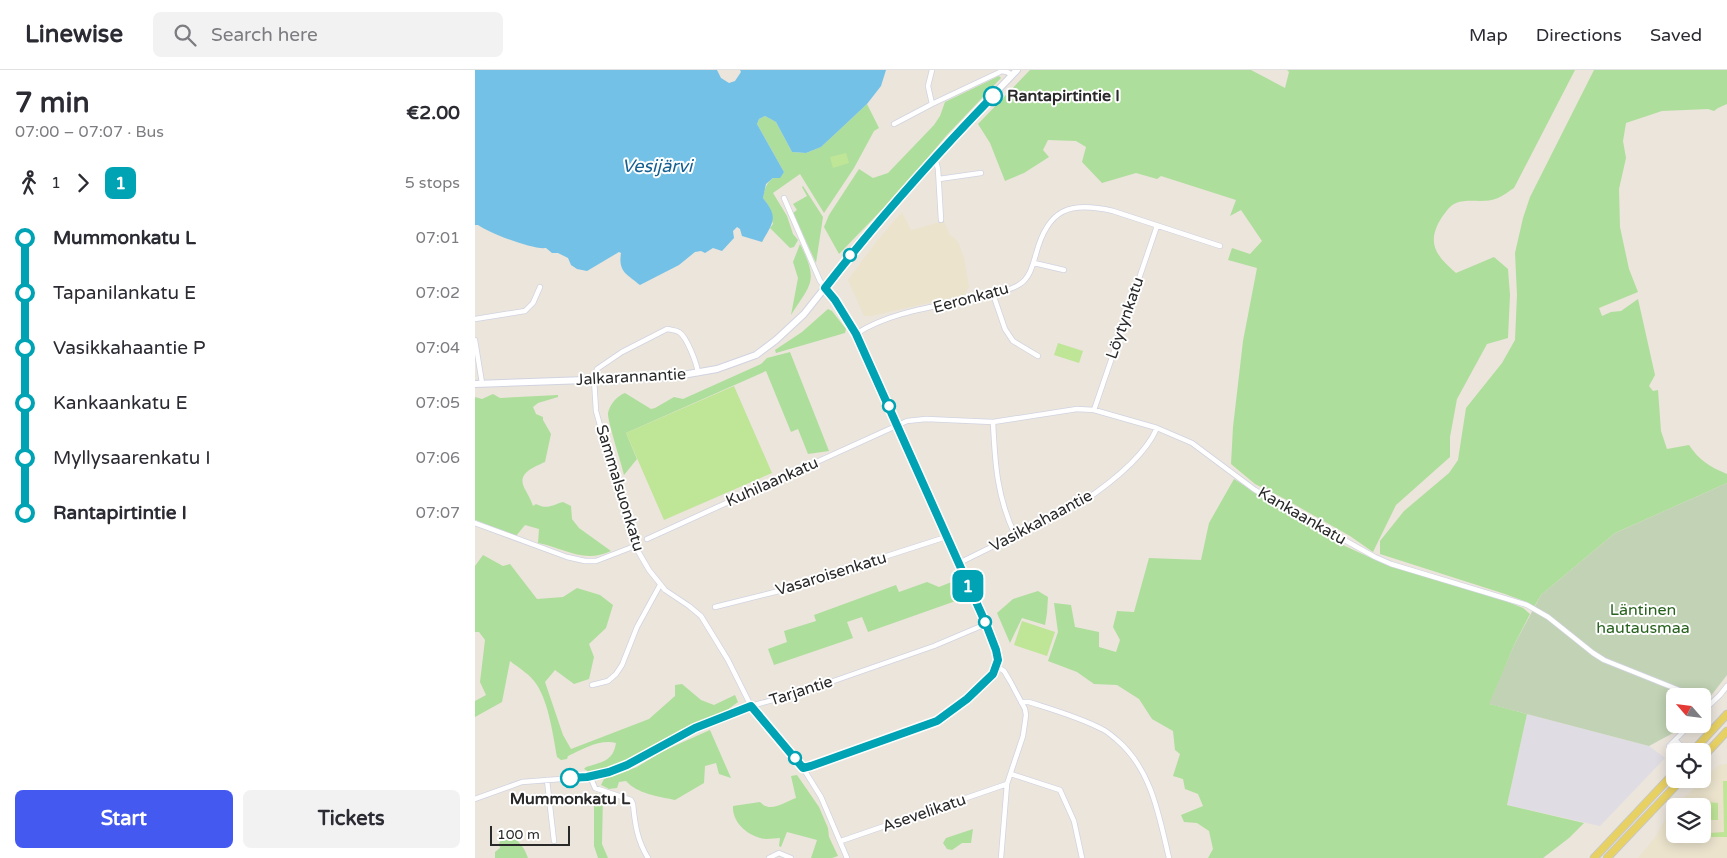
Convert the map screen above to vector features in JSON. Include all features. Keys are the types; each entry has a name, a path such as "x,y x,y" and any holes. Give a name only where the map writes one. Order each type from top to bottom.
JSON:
{"main road":[{"name":"Jalkarannantie","path":"478,383 671,377 698,373 736,363 756,354 791,328 853,251 935,158 1015,73"},
{"path":"1700,743 1727,714"},
{"path":"1711,749 1727,731"},
{"path":"1594,858 1666,782"},
{"path":"1607,858 1673,788"}],"street":[{"path":"931,104 927,86 932,70"},
{"path":"894,124 931,104 1002,71 1015,73"},
{"path":"935,158 939,178 941,220"},
{"path":"939,178 981,173"},
{"path":"784,198 820,281 835,300 856,334 986,624 998,660 993,674 967,699 937,721 803,768"},
{"name":"Eeronkatu","path":"856,334 895,316 993,294 1019,285 1028,276 1041,236 1050,220 1067,209 1096,207 1113,211 1219,246"},
{"name":"Löytynkatu","path":"1094,410 1157,226"},
{"path":"1033,262 1064,270"},
{"path":"475,319 525,311 533,303 540,287"},
{"path":"993,294 1005,329 1013,341 1038,356"},
{"path":"594,379 597,369 622,352 667,329 675,330 681,334 694,358 698,373"},
{"path":"475,340 478,383"},
{"name":"Sammalsuonkatu","path":"594,379 596,411 635,546 646,566 660,585 701,616 728,660 751,706 803,768 817,790 841,841 846,858"},
{"name":"Kankaankatu","path":"897,425 907,421 927,419 993,422 1077,409 1094,410 1157,428 1192,444 1255,490 1375,557 1391,564 1527,606 1548,617 1578,642 1604,660 1674,688"},
{"path":"993,422 996,473 1002,504 1015,535"},
{"name":"Kuhilaankatu","path":"647,539 897,425"},
{"name":"Vasikkahaantie","path":"959,563 1081,502 1097,492 1144,449 1153,439 1157,428"},
{"path":"475,523 567,558 585,561 596,561 635,546"},
{"name":"Vasaroisenkatu","path":"715,607 775,592 946,538"},
{"path":"591,686 608,681 616,674 622,665 637,627 660,585"},
{"name":"Tarjantie","path":"475,799 522,782 590,776 609,772 627,765 695,728 751,706 803,692 934,646 986,624"},
{"path":"996,666 1005,671 1025,709 1026,724 1007,784 1001,858"},
{"path":"1711,702 1721,695 1727,686"},
{"path":"1021,702 1029,702 1078,718 1104,730 1127,749 1145,774 1155,800 1169,858"},
{"path":"1672,743 1682,733"},
{"path":"1675,740 1678,743"},
{"path":"1011,774 1060,790 1074,821 1082,858"},
{"path":"590,776 595,788 631,800 636,834 649,858"},
{"path":"547,780 554,841"},
{"name":"Asevelikatu","path":"841,841 1007,784"},
{"path":"769,858 779,853 791,858"}],"shaded area":[{"path":"902,212 911,230 944,221 950,235 959,244 964,258 969,287 964,295 864,316 848,280 876,242"},
{"path":"1527,714 1649,746 1665,758 1600,826 1507,805"},
{"path":"1727,764 1727,858 1638,858 1656,836 1666,818 1666,843 1711,843 1711,798 1684,798 1694,788 1711,788 1711,772 1719,765"}],"green space":[{"path":"1030,70 1251,70 1285,88 1289,72 1287,70 1575,70 1514,188 1493,200 1456,203 1448,209 1437,226 1434,234 1435,248 1443,260 1456,273 1494,257 1508,269 1510,295 1508,338 1487,344 1457,399 1450,437 1450,457 1396,505 1373,552 1350,536 1255,484 1231,464 1233,427 1243,341 1257,268 1228,260 1232,248 1250,254 1262,241 1241,210 1230,216 1236,200 1161,176 1157,179 1136,173 1102,183 1082,162 1086,147 1076,141 1048,140 1043,150 1049,157 1024,173 1005,181 990,143 978,124"},
{"path":"1594,70 1727,70 1727,104 1714,111 1708,109 1662,111 1626,123 1623,141 1626,158 1619,189 1620,227 1629,269 1638,292 1599,308 1602,316 1611,312 1621,311 1638,299 1655,375 1649,386 1653,391 1658,390 1661,431 1667,449 1689,445 1705,462 1727,474 1727,483 1615,533 1541,595 1534,607 1527,602 1505,594 1380,554 1380,541 1404,511 1449,473 1458,460 1466,408 1502,363 1515,340 1517,295 1515,253 1523,218 1530,197"},
{"path":"999,76 1001,78 946,136 901,190 839,254 824,227 829,215 859,169 873,178 888,173 934,125 940,116 945,102"},
{"path":"867,104 879,128 874,131 854,168 824,213 800,174 773,193 787,216 793,234 798,240 794,247 790,248 770,228 773,224 768,205 763,198 764,193 769,182 784,172 757,124 759,119 765,116 776,122 792,152 806,153 821,147"},
{"path":"846,153 849,163 833,168 830,157"},
{"path":"803,186 823,217 816,263 793,213 797,210 793,204 807,196"},
{"path":"800,244 811,275 804,296 791,315 798,278 793,262"},
{"path":"828,309 832,311 846,329 845,333 776,353 775,350 802,332"},
{"path":"1058,343 1083,351 1079,363 1054,355"},
{"path":"790,352 829,451 808,454 798,429 791,432 766,371 626,433 637,459 624,475 608,413 612,404 619,396 625,393 651,409 655,408 674,397 683,399 761,364 767,358"},
{"path":"734,386 772,473 664,520 626,433"},
{"path":"493,394 500,398 558,395 558,397 538,403 533,407 536,414 543,417 551,434 545,462 527,472 524,476 523,485 533,506 536,504 547,507 563,502 571,506 572,519 579,528 611,551 592,556 574,554 538,543 539,529 525,525 516,536 475,520 475,397 482,399"},
{"path":"1234,479 1345,546 1371,558 1503,600 1523,608 1530,614 1514,645 1490,704 1527,714 1507,805 1584,823 1569,838 1543,858 1208,858 1213,849 1209,831 1197,823 1184,822 1181,815 1203,806 1198,794 1185,789 1183,779 1173,776 1180,754 1175,750 1173,731 1152,719 1139,699 1117,685 1094,684 1077,672 1048,661 1058,632 1054,603 1071,605 1075,627 1099,632 1099,647 1116,652 1120,640 1113,627 1117,611 1134,612 1149,558 1201,560 1209,523"},
{"name":"Läntinen hautausmaa","path":"1727,483 1727,675 1711,696 1711,688 1666,688 1666,733 1673,733 1649,746 1489,704 1514,645 1541,595 1615,533"},
{"path":"483,555 503,566 510,564 537,599 563,597 577,588 600,595 613,605 606,628 589,644 594,657 589,679 574,684 555,670 545,682 563,735 571,749 649,719 675,696 675,685 682,684 701,700 714,705 735,695 738,702 719,716 664,739 628,761 606,770 589,772 584,769 609,758 616,743 604,742 592,745 568,756 567,759 561,760 557,757 545,701 532,678 510,661 502,702 475,717 475,701 486,695 480,682 485,640 479,632 475,632 475,566"},
{"path":"959,579 967,597 868,632 862,617 847,622 853,638 774,665 768,649 787,642 784,631 816,621 814,615 896,585 899,592 927,582 939,587"},
{"path":"1038,591 1048,597 1045,625 1022,618 1010,643 997,613 1013,599"},
{"path":"1022,621 1055,632 1047,656 1014,645"},
{"path":"710,730 731,778 719,774 716,763 705,766 704,783 675,800 642,792 626,781 619,782 617,788 609,789 601,785 604,779 637,767 663,751"},
{"path":"797,775 819,807 828,828 829,837 838,856 832,858 811,858 817,840 787,832 781,847 779,846 780,838 765,839 754,836 737,822 733,806 760,802 768,807 772,807 796,798 791,776"},
{"path":"1723,781 1727,781 1727,837 1711,837 1711,833 1724,832"},
{"path":"596,793 603,796 602,844 608,858 598,858 594,846 594,796"},
{"path":"1711,802 1718,803 1718,820 1711,820"},
{"path":"973,829 971,843 962,843 952,850 947,849 943,843 946,838"},
{"path":"504,833 513,837 519,843 528,858 495,858 495,852 500,848 499,844"}],"water":[{"name":"Vesijärvi","path":"475,70 717,70 721,78 729,83 735,81 741,72 740,70 886,70 881,86 867,104 821,147 806,153 792,152 776,122 765,116 759,119 757,124 784,172 780,178 773,178 766,184 763,198 771,210 773,220 762,242 742,236 740,229 737,227 733,231 734,238 722,251 713,248 705,253 701,251 695,252 679,265 640,285 622,269 621,253 619,252 587,271 577,269 571,265 568,258 558,253 552,253 546,248 522,244 475,225"}],"bus line":[{"name":"1","path":"570,778 587,777 609,772 627,765 695,728 751,706 803,768 937,721 967,699 993,674 998,660 991,635 856,334 835,300 825,288 853,251 953,138 993,96"}],"place":[{"name":"Rantapirtintie I","path":"993,96"},
{"name":"Mummonkatu L","path":"570,778"}]}
